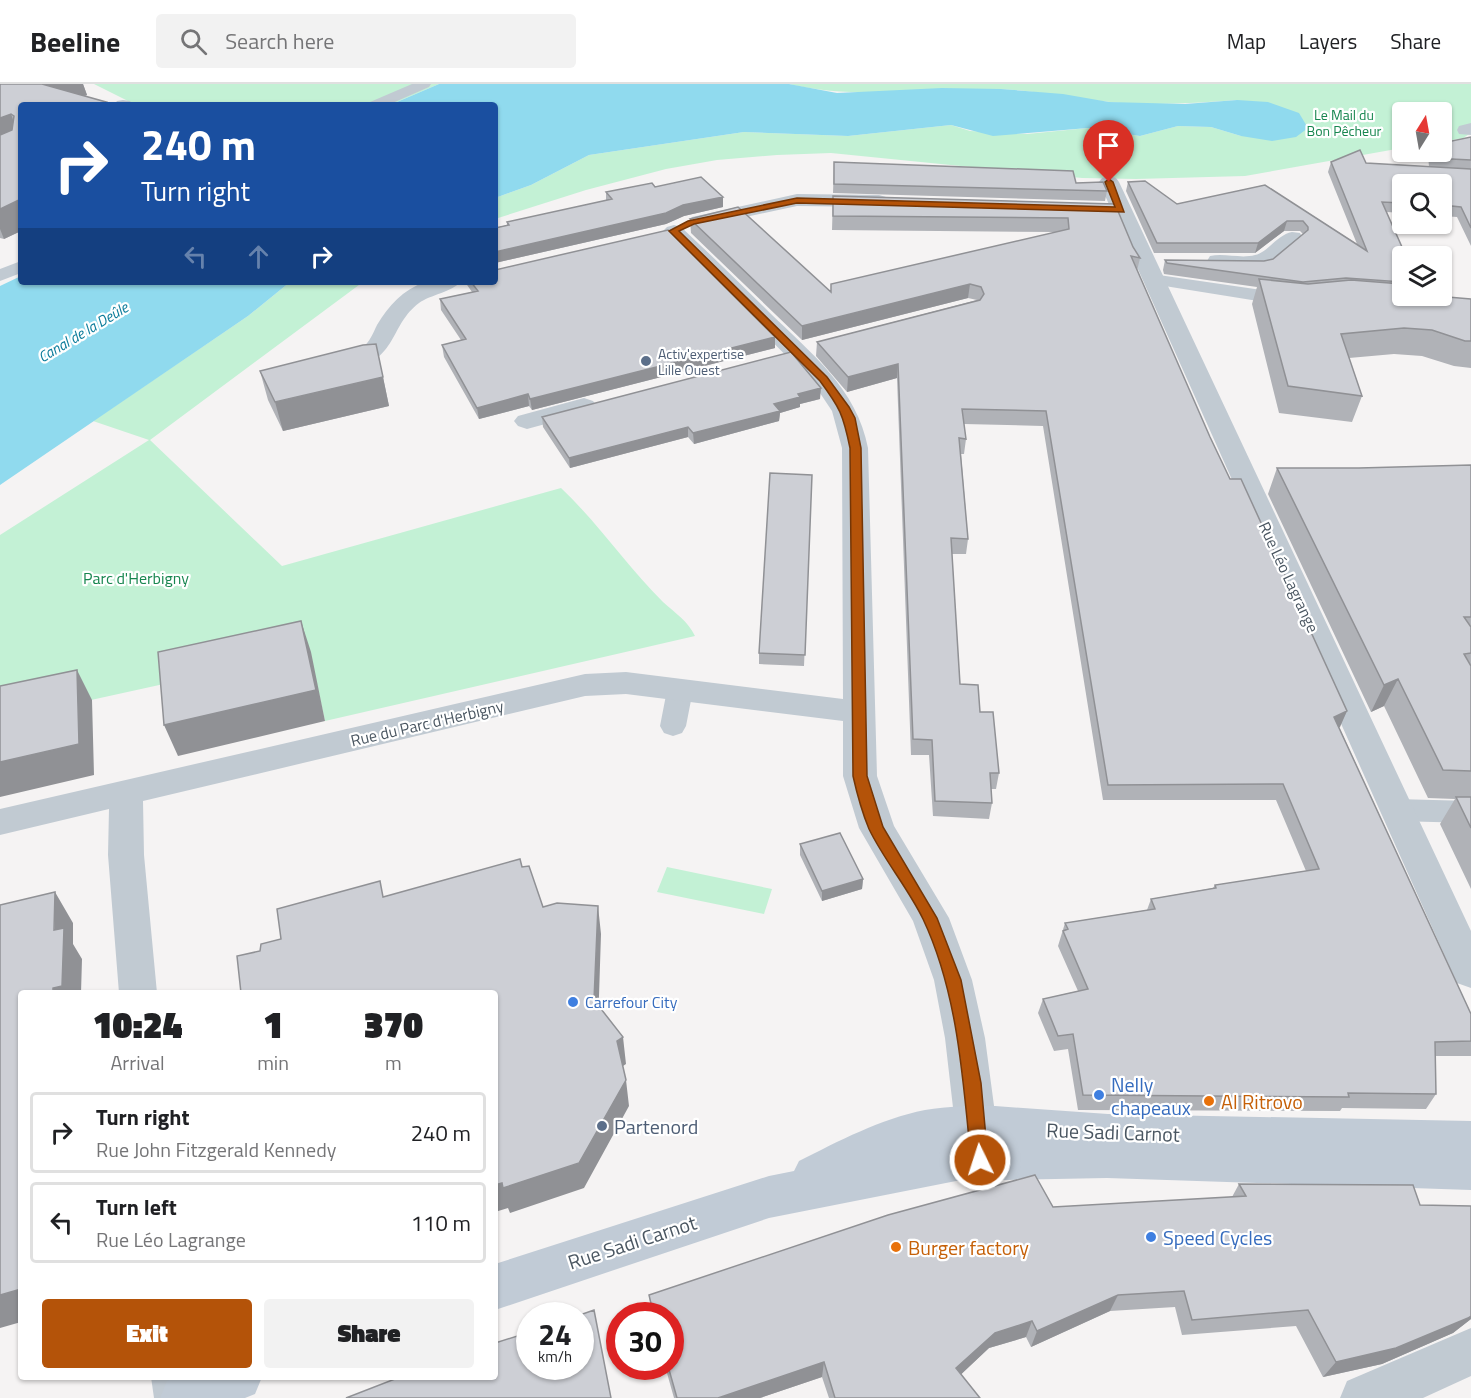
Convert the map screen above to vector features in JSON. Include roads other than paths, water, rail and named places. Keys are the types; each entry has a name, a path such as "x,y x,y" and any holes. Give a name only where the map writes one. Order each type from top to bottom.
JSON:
{"main road":[{"name":"Rue Sadi Carnot","path":"498,1286 769,1197 916,1167 978,1143 1106,1133 1471,1141"},
{"name":"Rue Sadi Carnot","path":"978,1143 1107,1158 1471,1170"},
{"path":"184,1398 230,1380"}],"street":[{"name":"Rue Léo Lagrange","path":"1109,182 1109,209 1154,267 1396,810 1471,972"},
{"path":"900,202 797,200 691,222 662,233 796,352 844,407 853,432 858,759 865,796 877,828 930,918 953,980 966,1038 978,1143"},
{"path":"1202,261 1261,262 1292,238"},
{"path":"319,370 365,357 374,350 399,308 409,298 420,291 440,285"},
{"path":"527,421 605,401"},
{"name":"Rue du Parc d'Herbigny","path":"0,822 585,686 626,683 858,712"},
{"path":"126,793 126,855 138,990"},
{"path":"1364,1398 1471,1352"},
{"path":"175,1380 178,1398"}],"lane":[{"path":"382,102 424,84"},
{"path":"0,276 18,267"},
{"path":"1154,267 1230,293 1300,301 1310,300"},
{"path":"673,726 680,690"},
{"path":"1396,810 1471,812"}],"water":[{"path":"439,84 789,84 837,93 942,88 1001,89 1063,94 1109,102 1185,104 1237,100 1268,102 1299,113 1308,128 1296,137 1272,141 1241,136 1211,127 1178,126 1140,136 1088,128 993,136 951,125 848,136 744,132 589,155 531,185 498,197 498,102 397,102"},
{"name":"Canal de la Deûle","path":"18,277 18,285 286,285 248,316 0,485 0,286"}],"place":[{"name":"Activ'expertise Lille Ouest","path":"646,361"},
{"name":"Carrefour City","path":"573,1002"},
{"name":"Nelly chapeaux","path":"1099,1095"},
{"name":"Al Ritrovo","path":"1209,1101"},
{"name":"Partenord","path":"602,1126"},
{"name":"Speed Cycles","path":"1151,1237"},
{"name":"Burger factory","path":"896,1247"}],"park label":[{"name":"Le Mail du Bon Pêcheur","path":"1344,122"},
{"name":"Parc d'Herbigny","path":"136,578"}]}
